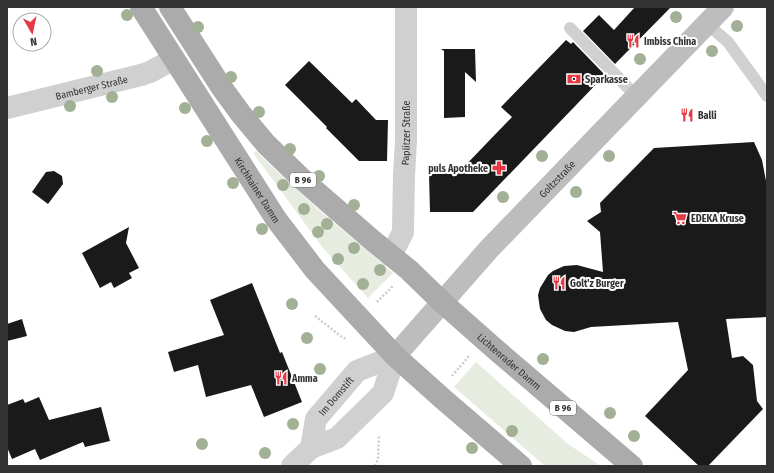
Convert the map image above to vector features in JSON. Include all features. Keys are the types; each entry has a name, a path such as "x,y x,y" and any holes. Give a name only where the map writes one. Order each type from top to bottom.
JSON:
{"main road":[{"name":"Kirchhainer Damm","path":"141,7 276,219 299,251 328,286 395,356"},
{"name":"B 96","path":"170,7 222,88 266,144 304,181 409,270 443,303"},
{"name":"Lichtenrader Damm","path":"443,303 632,466"},
{"path":"395,356 521,466"}],"street":[{"name":"Paplitzer Straße","path":"391,256 403,232 406,142 406,7"},
{"name":"Goltzstraße","path":"395,356 489,249 723,7"},
{"name":"Bamberger Straße","path":"7,108 141,75 150,72 174,59"},
{"name":"Im Domstift","path":"310,448 316,419 357,371 395,356"},
{"path":"292,466 310,448 337,438 383,393 395,356"}],"lane":[{"path":"707,24 728,42 767,96"},
{"path":"570,28 637,97"}],"path":[{"path":"375,304 395,284"},
{"path":"447,381 468,356"},
{"path":"375,466 378,459 379,435"}],"shaded area":[{"path":"256,151 306,198 393,273 368,298 323,248 253,153"},
{"path":"476,362 568,444 601,466 545,466 454,387"}],"building":[{"path":"635,7 671,7 615,64 583,31 599,15 614,30"},
{"path":"566,40 571,44 573,42 605,75 473,212 430,212 429,174 458,173 512,117 501,107"},
{"path":"441,49 475,49 476,82 465,72 465,117 444,118 444,51"},
{"path":"309,61 352,103 356,99 376,120 388,120 387,161 359,161 285,85"},
{"name":"EDEKA Kruse","path":"754,142 762,160 767,186 767,317 726,319 732,358 743,356 753,365 757,401 763,409 708,466 699,466 645,416 688,370 678,322 591,327 574,332 565,331 552,325 546,320 540,309 538,295 540,288 548,275 564,266 577,265 603,272 600,232 587,221 601,212 600,203 654,148"},
{"path":"54,171 62,176 63,184 48,204 32,192 46,172"},
{"path":"129,227 126,243 139,268 129,273 132,278 114,288 111,282 100,288 82,253"},
{"path":"252,283 280,353 282,352 302,402 264,417 251,385 206,397 198,365 174,372 168,352 224,335 210,300"},
{"path":"22,319 27,336 7,341 7,324"},
{"path":"39,397 49,420 101,407 110,441 85,447 83,442 40,460 35,449 12,459 7,447 7,405 23,399 25,403"}],"place":[{"name":"Imbiss China","path":"633,41"},
{"name":"Sparkasse","path":"574,79"},
{"name":"Balli","path":"687,115"},
{"name":"puls Apotheke","path":"499,168"},
{"name":"EDEKA Kruse","path":"680,218"},
{"name":"Golt'z Burger","path":"559,283"},
{"name":"Amma","path":"281,378"}]}
